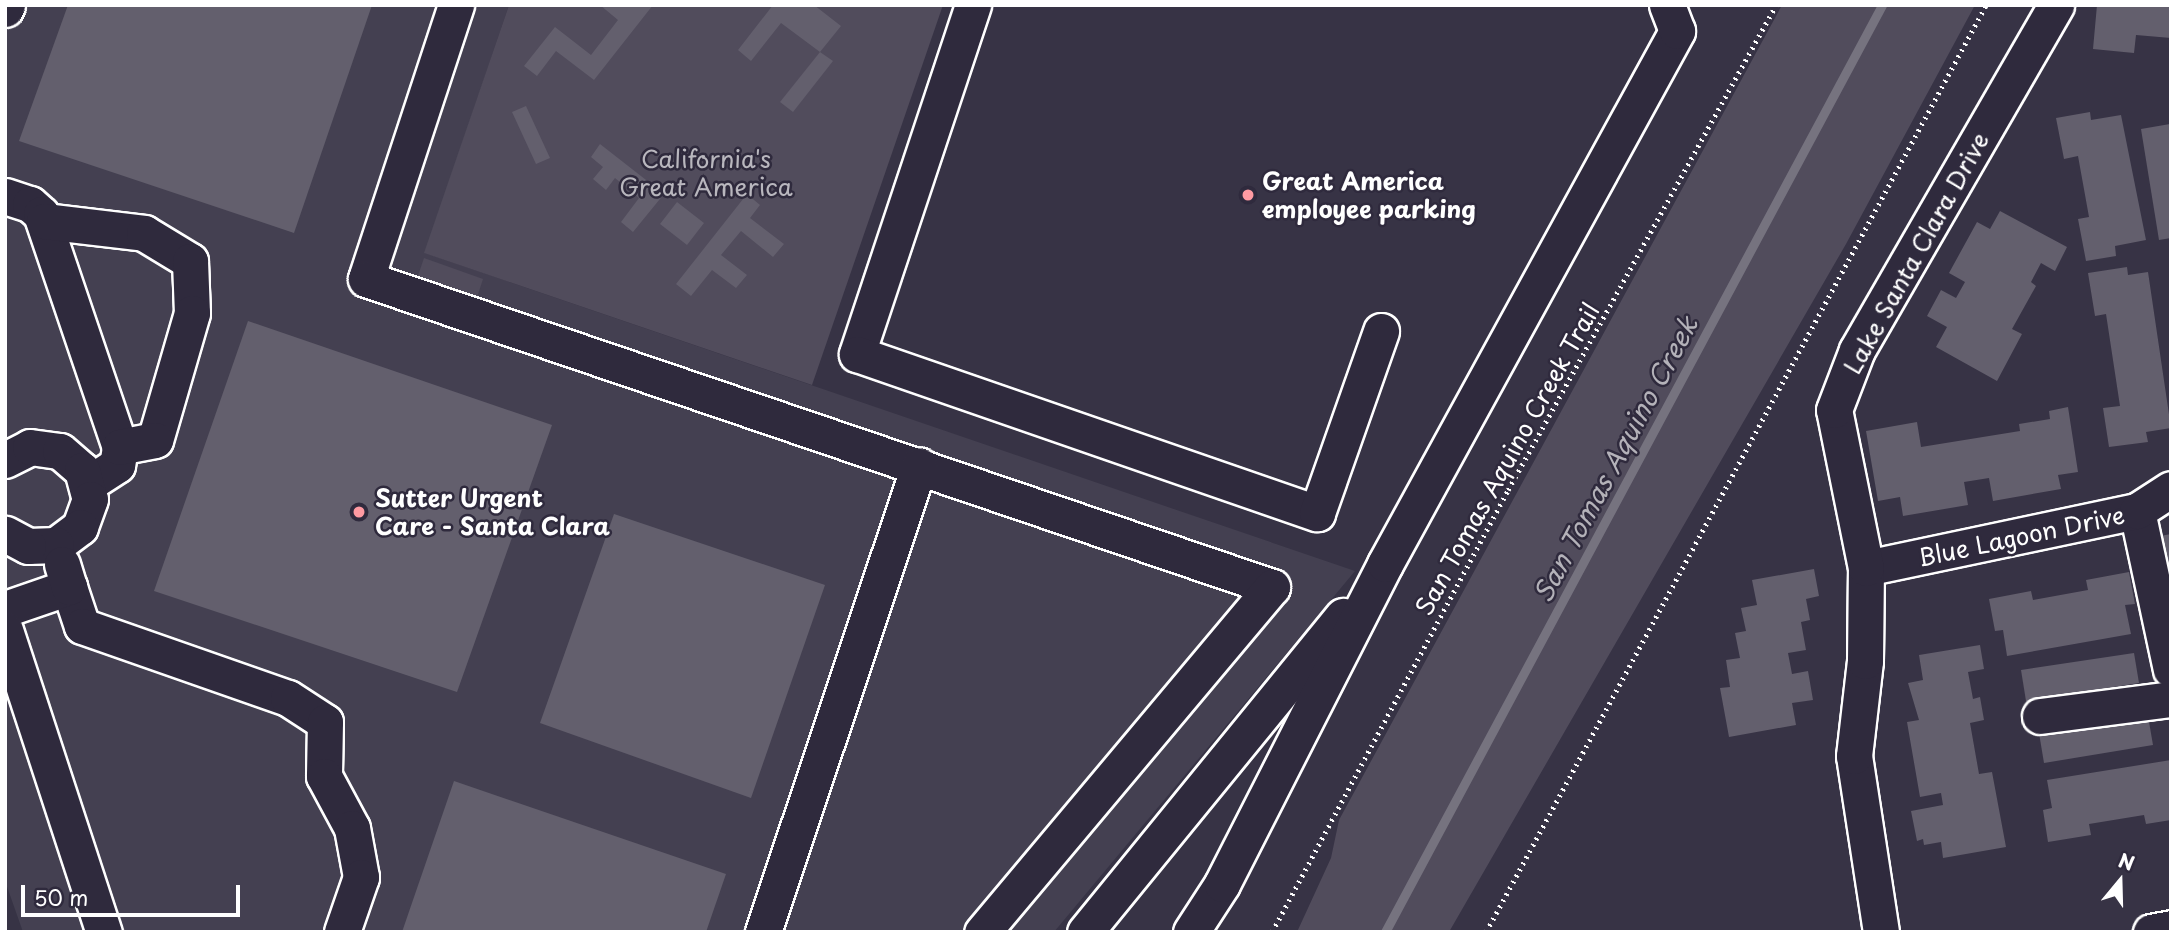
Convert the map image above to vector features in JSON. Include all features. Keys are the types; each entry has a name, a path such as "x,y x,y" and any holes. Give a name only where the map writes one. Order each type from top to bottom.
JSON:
{"street":[{"path":"456,5 366,279 1272,587 982,932"},
{"path":"973,5 857,354 1317,513 1381,331"},
{"path":"1191,932 1223,884 1385,564 1677,31 1667,5"},
{"name":"Lake Santa Clara Drive","path":"1881,932 1854,756 1864,661 1866,568 1834,410 1857,350 2056,5"},
{"path":"5,196 30,204 44,221 120,447 117,465 88,484"},
{"path":"44,221 144,233 190,261 191,313 155,440 120,447"},
{"path":"5,460 30,447 60,451 73,459 88,484 90,499 80,527 56,545 28,546 5,534"},
{"path":"763,932 919,465"},
{"name":"Blue Lagoon Drive","path":"1866,568 2137,511 2171,489"},
{"path":"2137,511 2171,669"},
{"path":"56,545 82,626 288,698 324,722 324,776 352,828 361,877 342,932"},
{"path":"1085,932 1385,564"},
{"path":"5,609 69,587"},
{"path":"5,630 104,932"},
{"path":"2040,716 2171,699"},
{"path":"1115,932 1209,780"},
{"path":"2151,932 2171,928"}],"path":[{"name":"San Tomas Aquino Creek Trail","path":"1272,932 1508,491 1776,5"},
{"path":"1486,932 1986,5"}],"shaded area":[{"path":"5,5 509,5 425,253 1355,571 1054,932 23,932 5,881"}],"green space":[{"name":"California's Great America","path":"509,5 943,5 812,385 424,253"},
{"path":"1782,5 1975,5 1846,244 1449,932 1297,932 1331,858 1339,820"},
{"path":"424,258 483,279 466,331 406,311"}],"building":[{"path":"68,5 372,5 294,233 19,141"},
{"path":"600,5 653,5 594,80 556,51 537,76 524,66 555,27 591,55 618,20"},
{"path":"773,5 814,5 841,26 820,52 781,23 751,61 738,50"},
{"path":"2097,5 2171,5 2171,38 2136,35 2134,53 2093,49"},
{"path":"820,52 833,61 793,112 780,102"},
{"path":"526,106 550,158 536,164 512,112"},
{"path":"2090,112 2091,120 2121,115 2146,240 2115,246 2116,256 2086,261 2078,219 2089,217 2078,156 2064,159 2056,118"},
{"path":"2170,124 2171,238 2159,240 2141,129"},
{"path":"600,144 664,194 633,232 621,222 639,198 615,178 606,190 593,179 603,167 591,157"},
{"path":"747,194 760,205 750,218 784,244 773,257 741,231 721,255 747,275 736,288 712,270 691,296 676,284"},
{"path":"677,202 704,223 687,245 660,224"},
{"path":"2000,211 2067,247 2055,271 2041,263 2031,282 2036,286 2012,329 2022,334 1997,381 1936,347 1947,327 1927,316 1941,290 1956,298 1965,282 1949,273 1977,222 1990,229"},
{"path":"2127,267 2128,275 2148,272 2171,428 2146,432 2148,442 2109,447 2103,408 2120,406 2106,314 2095,316 2088,273"},
{"path":"248,321 552,425 457,692 154,591"},
{"path":"2068,407 2078,472 2058,475 2061,489 1993,501 1989,478 1964,482 1968,505 1903,516 1900,497 1878,501 1866,431 1917,422 1921,447 2020,431 2019,424 2050,419 2049,411"},
{"path":"614,514 825,585 751,798 540,723"},
{"path":"2171,534 2171,587 2169,587 2160,536"},
{"path":"1814,569 1819,596 1806,599 1810,620 1801,622 1806,650 1788,653 1792,674 1808,671 1813,700 1792,703 1796,725 1729,737 1720,688 1730,687 1726,660 1740,658 1735,633 1746,631 1741,608 1757,605 1752,580"},
{"path":"2129,572 2135,604 2125,605 2131,634 2007,656 2003,630 1995,631 1989,599 2031,591 2033,600 2088,590 2086,580"},
{"path":"1980,645 1984,669 1968,672 1973,699 1980,697 1984,720 1970,723 1979,774 1992,772 2006,847 1943,858 1941,842 1924,845 1923,839 1917,841 1911,811 1943,805 1941,793 1920,797 1907,722 1919,720 1908,683 1923,680 1919,655"},
{"path":"2134,653 2139,683 2026,701 2021,670"},
{"path":"2148,716 2153,745 2044,763 2039,733"},
{"path":"2171,760 2171,820 2146,824 2144,815 2089,824 2091,835 2048,842 2043,810 2052,808 2047,780"},
{"path":"454,781 726,874 706,932 402,932"}],"waterway":[{"name":"San Tomas Aquino Creek","path":"1385,932 1882,5"}],"place":[{"name":"Great America employee parking","path":"1248,195"},
{"name":"Sutter Urgent Care - Santa Clara","path":"359,512"}]}
